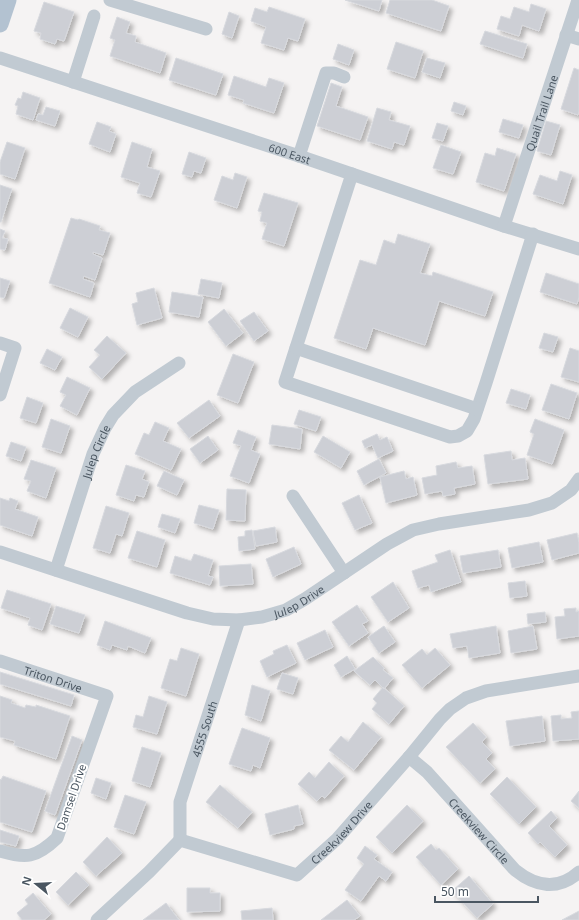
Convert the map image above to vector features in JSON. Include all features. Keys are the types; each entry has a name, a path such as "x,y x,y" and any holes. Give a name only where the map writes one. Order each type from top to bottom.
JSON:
{"main road":[{"path":"0,24 8,0"}],"street":[{"path":"110,0 206,29"},
{"name":"Quail Trail Lane","path":"504,226 578,0"},
{"path":"73,82 94,16"},
{"path":"566,35 579,39"},
{"name":"600 East","path":"0,58 299,156 504,226 579,249"},
{"path":"299,156 326,73 334,73 344,77"},
{"path":"352,174 285,382 450,438 467,431 477,409 533,234"},
{"path":"0,343 15,348 0,396"},
{"path":"296,348 477,409"},
{"name":"Julep Circle","path":"56,570 93,454 105,428 113,415 136,392 178,363"},
{"name":"Julep Drive","path":"0,552 187,613 213,618 239,620 262,617 286,610 387,544 413,530 439,524 529,510 552,503 571,490 579,479"},
{"path":"293,496 344,573"},
{"name":"4555 South","path":"180,840 180,802 239,620"},
{"name":"Triton Drive","path":"0,661 107,696"},
{"name":"Creekview Drive","path":"180,840 297,875 338,839 450,709 466,698 486,691 579,676"},
{"name":"Damsel Drive","path":"0,851 17,856 28,856 49,845 57,838 107,696"},
{"name":"Creekview Circle","path":"410,757 427,772 515,870 526,879 536,883 561,884 571,880 579,872"},
{"path":"97,920 149,872 180,840"}],"building":[{"path":"345,0 382,0 379,11"},
{"path":"390,0 432,0 449,6 441,31 386,13"},
{"path":"44,2 74,12 64,41 57,39 55,44 40,39 41,33 34,31"},
{"path":"531,4 546,9 539,31 522,25 519,36 497,29 501,16 510,19 514,7 529,12"},
{"path":"269,7 305,19 298,41 288,38 284,50 261,43 266,27 251,21 255,8 267,12"},
{"path":"229,12 239,16 232,38 222,34"},
{"path":"117,17 130,22 126,33 136,36 135,42 166,53 160,73 110,56 115,40 110,38"},
{"path":"485,31 527,44 523,58 480,44"},
{"path":"396,42 423,51 415,78 387,69"},
{"path":"338,44 354,50 349,65 333,59"},
{"path":"176,58 223,74 216,95 169,80"},
{"path":"427,58 445,63 440,78 422,72"},
{"path":"574,68 579,70 578,115 561,109"},
{"path":"234,76 266,87 269,78 284,83 274,113 243,103 244,100 228,95"},
{"path":"331,83 342,87 336,106 368,117 360,140 317,126"},
{"path":"23,92 40,98 33,120 16,114 18,106 15,105 18,98 21,99"},
{"path":"454,102 466,106 463,115 451,111"},
{"path":"46,107 60,111 55,126 36,120 38,114 43,115"},
{"path":"377,108 391,112 389,120 410,126 404,145 394,142 392,149 367,141"},
{"path":"503,119 523,125 519,138 499,132"},
{"path":"546,121 560,125 551,155 537,151"},
{"path":"97,122 111,127 109,131 116,134 110,152 89,144"},
{"path":"437,123 448,126 443,141 432,138"},
{"path":"7,142 25,148 15,179 0,174 0,162"},
{"path":"132,142 152,149 147,167 160,171 151,197 137,193 140,183 121,177"},
{"path":"441,145 461,152 453,174 433,168"},
{"path":"497,148 516,154 504,191 476,182 485,153 495,156"},
{"path":"189,152 206,158 201,173 194,171 192,177 182,174"},
{"path":"560,171 572,175 563,204 533,194 540,175 557,181"},
{"path":"235,173 247,177 237,208 214,200 222,176 233,180"},
{"path":"0,185 12,189 1,222 0,222"},
{"path":"264,193 298,203 284,246 262,239 267,223 260,221 262,212 258,211"},
{"path":"71,218 100,226 99,230 110,233 103,255 93,252 93,254 102,258 95,280 84,276 83,279 94,283 90,297 49,283"},
{"path":"0,229 5,231 2,238 8,239 5,250 0,249"},
{"path":"398,234 430,244 420,273 432,276 433,272 493,292 485,316 439,301 425,345 373,328 366,349 334,338 360,260 376,265 384,240 395,244"},
{"path":"546,273 579,284 579,297 577,304 540,292"},
{"path":"0,278 10,281 4,298 0,297"},
{"path":"201,279 222,283 219,298 198,294"},
{"path":"154,288 162,318 137,325 132,304 138,302 136,293"},
{"path":"172,292 203,297 199,317 169,312"},
{"path":"70,308 88,317 78,337 60,328"},
{"path":"224,309 243,333 226,346 208,322"},
{"path":"254,312 268,331 254,341 240,321"},
{"path":"544,333 558,337 553,352 539,348"},
{"path":"107,336 126,353 102,379 89,367 100,355 94,350"},
{"path":"570,348 579,351 579,382 561,377"},
{"path":"47,349 62,357 55,370 40,363"},
{"path":"233,354 254,362 238,403 217,395"},
{"path":"67,377 90,388 77,415 60,406 66,395 60,392"},
{"path":"551,384 577,393 569,419 542,410"},
{"path":"511,389 530,395 526,409 506,403"},
{"path":"27,397 43,403 36,423 20,418"},
{"path":"209,400 220,416 189,438 177,423"},
{"path":"299,410 321,417 316,431 294,424"},
{"path":"51,419 70,426 61,453 42,447"},
{"path":"535,419 564,430 552,464 527,455 534,434 530,432"},
{"path":"155,422 169,428 163,441 181,449 171,470 135,454 144,433 149,435"},
{"path":"272,425 302,429 300,449 269,444"},
{"path":"238,430 256,437 251,450 260,454 249,483 230,476 241,446 233,443"},
{"path":"377,434 380,440 387,437 393,451 378,458 372,445 365,448 362,441"},
{"path":"208,436 218,450 200,463 190,449"},
{"path":"323,436 350,452 341,468 314,452"},
{"path":"11,442 26,447 21,461 6,456"},
{"path":"511,451 512,460 525,458 528,479 488,484 484,455"},
{"path":"379,459 386,473 364,485 357,471"},
{"path":"31,460 56,468 46,498 27,491 31,481 24,479"},
{"path":"456,462 458,468 472,466 475,484 454,488 455,494 443,496 442,491 425,494 422,478 437,475 436,466"},
{"path":"126,465 145,471 142,479 149,482 144,497 136,495 134,501 116,495"},
{"path":"164,471 184,480 177,495 157,486"},
{"path":"404,471 406,479 413,477 417,495 386,503 380,477"},
{"path":"227,489 246,490 245,521 226,520"},
{"path":"359,495 372,523 355,530 342,503"},
{"path":"0,498 9,501 10,498 18,501 15,509 38,517 32,536 0,525"},
{"path":"199,505 219,510 213,529 194,523"},
{"path":"106,506 129,513 122,536 116,534 110,553 93,548"},
{"path":"162,514 180,519 175,533 158,527"},
{"path":"275,527 277,542 256,546 253,531"},
{"path":"252,530 255,549 239,551 238,537 245,536 245,531"},
{"path":"137,531 165,540 157,567 128,558"},
{"path":"577,533 579,553 552,560 547,540"},
{"path":"539,542 543,562 512,568 508,548"},
{"path":"294,547 301,564 273,577 266,559"},
{"path":"450,550 461,582 431,592 429,585 418,588 412,571 438,562 435,555"},
{"path":"498,550 501,567 463,573 460,556"},
{"path":"194,554 213,560 208,576 213,577 210,585 170,573 175,556 191,561"},
{"path":"251,564 253,584 220,586 219,566"},
{"path":"525,581 527,596 510,598 508,583"},
{"path":"393,582 409,608 388,622 371,597"},
{"path":"7,590 51,604 42,630 28,625 30,618 1,608"},
{"path":"357,605 368,621 362,624 368,633 349,646 332,622"},
{"path":"56,606 85,615 79,633 50,624"},
{"path":"576,608 576,612 579,611 579,636 557,639 555,617 565,616 564,609"},
{"path":"545,612 546,622 528,624 527,614"},
{"path":"105,621 151,638 145,653 128,646 127,650 112,645 110,650 97,645"},
{"path":"384,626 395,642 379,653 368,637"},
{"path":"496,626 500,653 469,658 467,646 453,648 450,634"},
{"path":"533,626 537,649 511,653 508,631"},
{"path":"325,630 333,647 305,660 297,643"},
{"path":"287,645 296,663 267,677 260,661 274,654 273,651"},
{"path":"181,648 199,654 186,696 161,688 170,659 177,661"},
{"path":"435,648 450,665 422,688 402,665 422,649 427,655"},
{"path":"347,656 355,669 341,677 334,665"},
{"path":"373,657 384,668 383,670 393,678 384,689 375,680 370,685 354,671"},
{"path":"0,672 74,695 71,706 0,684"},
{"path":"282,673 298,678 293,694 277,689"},
{"path":"252,685 270,691 261,721 245,715"},
{"path":"383,687 404,706 389,724 372,709 377,703 373,699"},
{"path":"0,696 12,700 11,703 25,708 26,705 36,707 36,705 70,716 56,759 14,745 15,741 0,737"},
{"path":"149,696 167,702 157,734 133,727 136,715 143,717"},
{"path":"579,711 579,739 553,741 551,716 561,715 561,719 572,718 571,712"},
{"path":"542,716 545,741 510,746 506,721"},
{"path":"363,722 381,737 354,770 329,750 341,736 348,742"},
{"path":"473,723 486,737 482,742 492,753 486,759 495,769 480,783 446,747"},
{"path":"242,728 270,738 260,768 253,765 251,771 229,764"},
{"path":"72,736 82,740 55,815 45,811"},
{"path":"142,747 161,753 150,787 132,781"},
{"path":"329,762 344,776 325,798 322,796 317,801 298,784 309,772 315,778"},
{"path":"3,776 46,791 32,832 0,822 0,779 1,780"},
{"path":"507,777 536,807 519,824 490,794"},
{"path":"96,778 111,783 106,799 91,793"},
{"path":"220,785 252,812 238,828 206,802"},
{"path":"579,791 579,808 571,801"},
{"path":"125,795 146,802 134,834 114,827"},
{"path":"298,805 303,824 294,826 294,829 270,835 265,814"},
{"path":"407,805 423,821 392,853 376,837"},
{"path":"551,811 557,818 549,826 567,845 555,857 540,842 538,844 528,833"},
{"path":"0,830 19,836 16,846 0,842"},
{"path":"107,837 122,853 96,876 83,862"},
{"path":"431,844 436,850 439,848 458,869 441,885 416,857"},
{"path":"365,846 377,855 374,859 392,872 386,881 379,876 361,901 345,890 364,864 357,858"},
{"path":"76,872 89,885 68,905 56,892"},
{"path":"469,876 493,904 477,918 452,891"},
{"path":"187,888 210,888 210,893 220,893 220,911 187,912"},
{"path":"33,893 51,914 44,920 22,920 17,913 28,904 25,900"},
{"path":"347,900 360,916 354,920 321,920"},
{"path":"166,903 179,920 143,920"},
{"path":"272,908 273,920 242,920 241,911"},
{"path":"579,911 579,920 562,920"}]}
